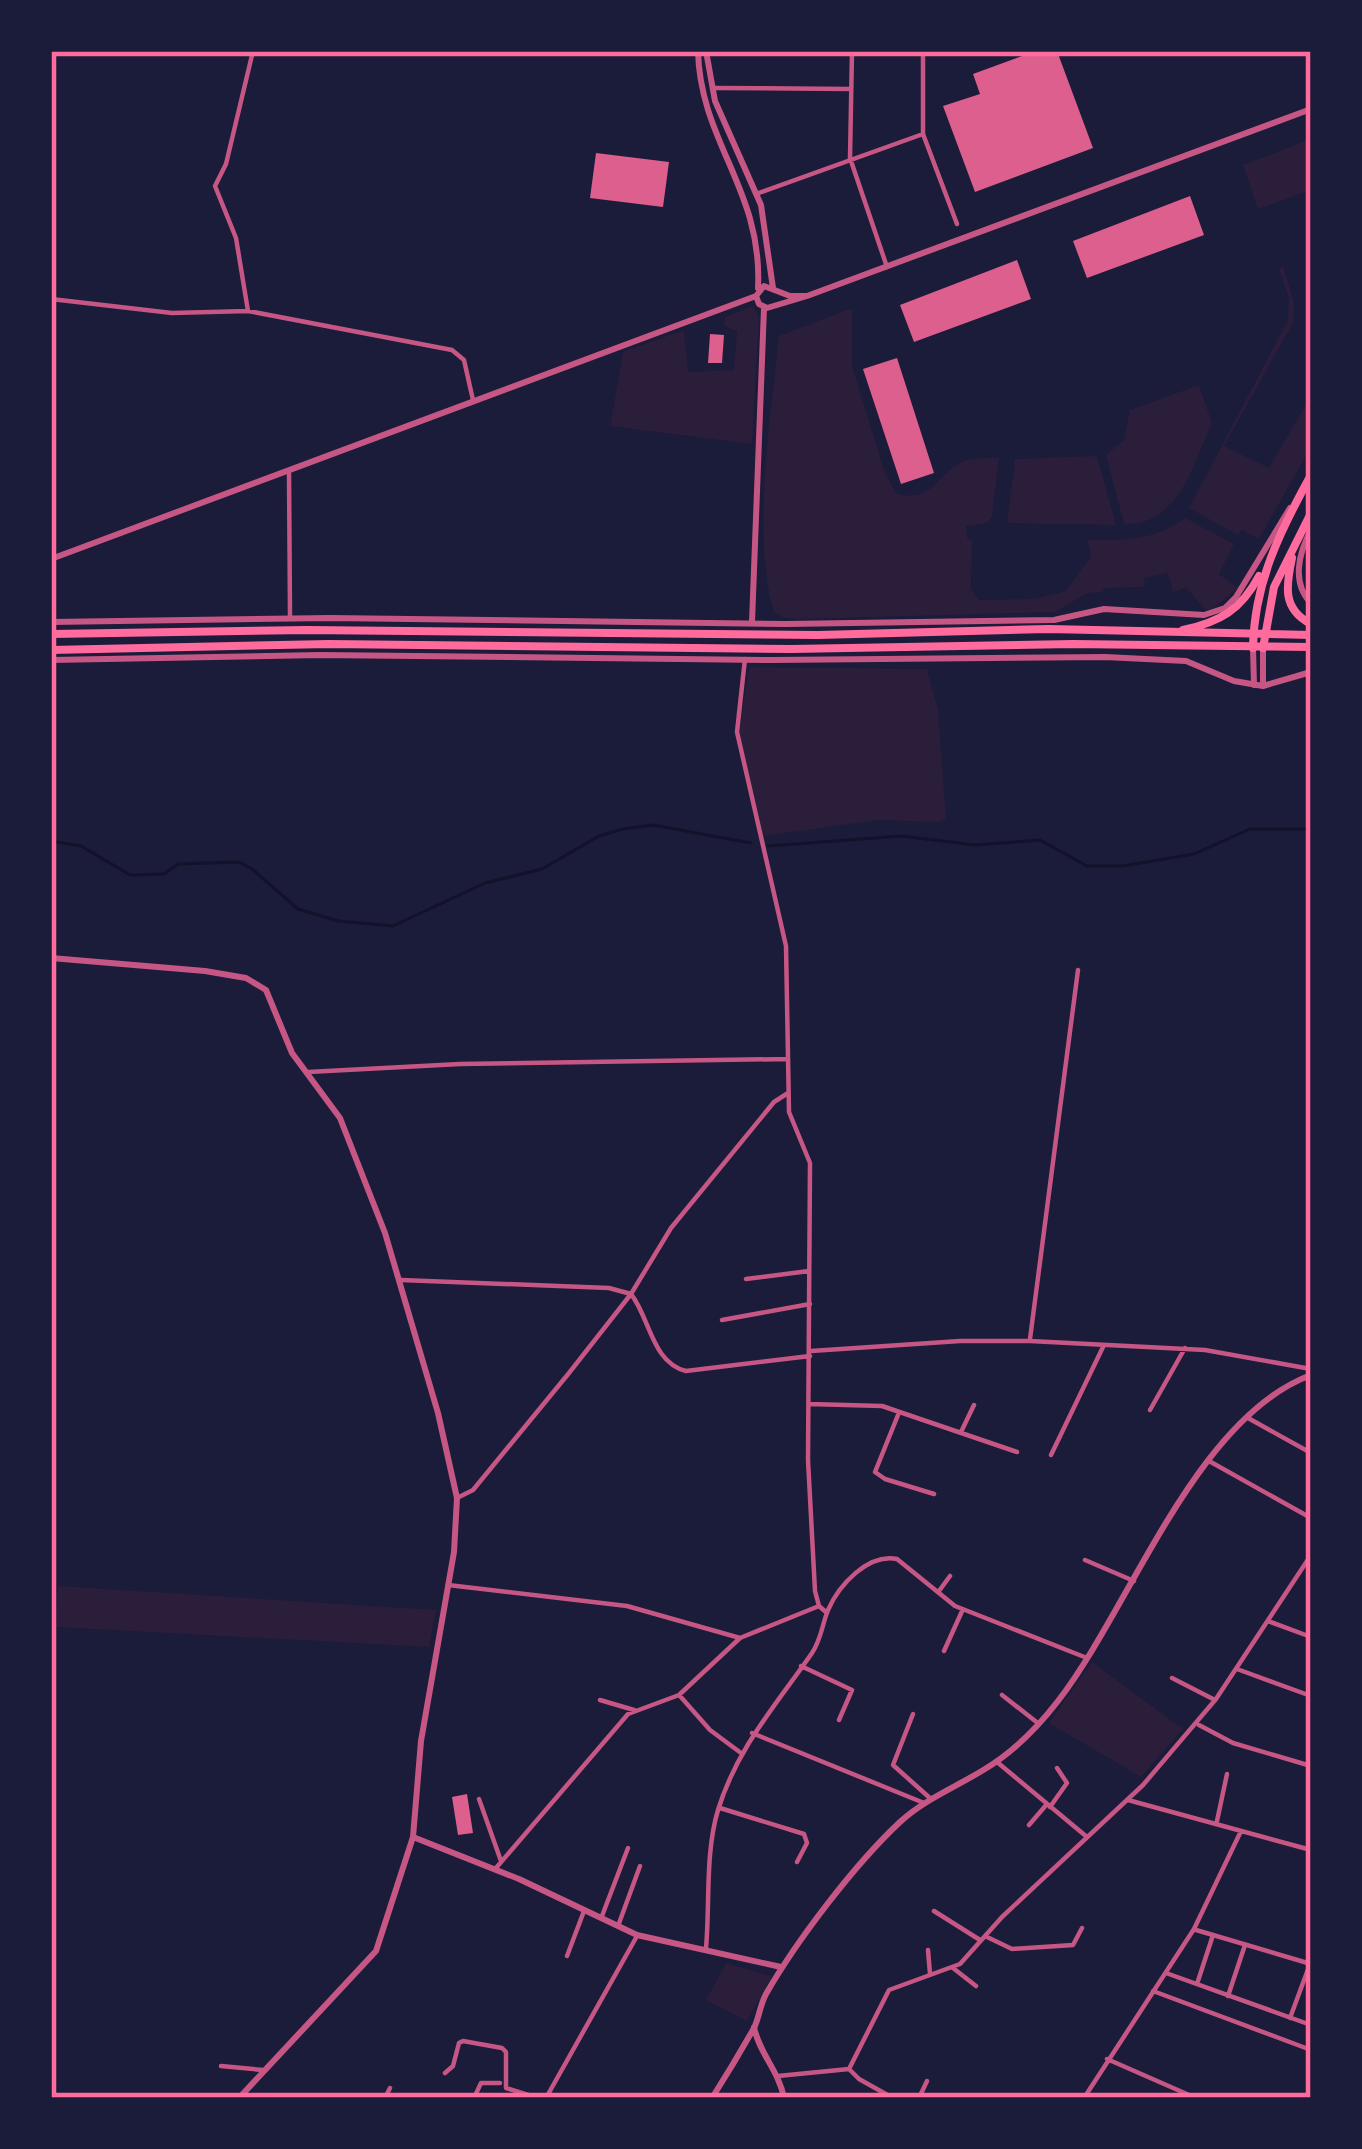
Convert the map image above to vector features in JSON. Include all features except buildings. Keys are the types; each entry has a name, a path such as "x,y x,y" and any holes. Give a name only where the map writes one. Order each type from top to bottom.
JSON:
{"main road":[{"path":"1169,633 1211,623 1236,610 1269,559 1311,475"},
{"path":"1259,635 1274,587 1311,513"},
{"path":"1297,539 1287,595 1294,613 1311,624"},
{"path":"1258,648 1258,596 1269,559"},
{"path":"51,634 308,630 818,635 1066,629 1311,635"},
{"path":"51,650 319,644 774,649 1093,644 1311,647"}],"street":[{"path":"248,311 236,238 215,186 226,164 253,51"},
{"path":"702,51 768,232 775,305"},
{"path":"702,51 702,98 752,215 758,245 757,293 764,308 752,622"},
{"path":"852,51 850,158 887,267"},
{"path":"923,51 923,134 957,224"},
{"path":"712,88 851,89"},
{"path":"764,308 808,296 1311,109"},
{"path":"756,194 923,134"},
{"path":"51,559 757,293 764,286 808,296"},
{"path":"51,299 186,314 248,311 452,350 464,360 474,401"},
{"path":"289,472 290,619"},
{"path":"51,622 1054,620 1104,610 1214,614 1236,597 1300,495"},
{"path":"1311,530 1299,572 1301,590 1311,603"},
{"path":"1258,648 1258,686"},
{"path":"51,660 320,655 1167,660 1192,662 1258,686 1311,672"},
{"path":"745,659 737,732 786,946 791,1124 810,1163 810,1503 819,1606 827,1613"},
{"path":"51,958 168,966 257,982 273,1001 292,1053 340,1118 401,1280 457,1498 457,1529 421,1741 413,1837 371,1959 239,2098"},
{"path":"1030,1341 1078,970"},
{"path":"305,1073 460,1064 788,1059"},
{"path":"457,1498 472,1490 631,1294 679,1217 774,1102 788,1093"},
{"path":"746,1279 809,1271"},
{"path":"401,1280 609,1288 631,1294 662,1353 677,1370 810,1353 1030,1341 1235,1353 1311,1372"},
{"path":"722,1320 810,1304"},
{"path":"1051,1455 1103,1346"},
{"path":"1150,1410 1185,1348"},
{"path":"712,2098 782,1967 886,1836 928,1801 997,1762 1039,1724 1087,1658 1209,1461 1247,1418 1311,1372"},
{"path":"809,1404 872,1404 1018,1451"},
{"path":"961,1434 974,1405"},
{"path":"899,1412 875,1472 934,1494"},
{"path":"1247,1418 1311,1453"},
{"path":"1209,1461 1311,1518"},
{"path":"849,2069 887,1993 902,1983 953,1967 1128,1800 1215,1700 1311,1555"},
{"path":"706,1949 719,1807 752,1733 815,1647 827,1613 854,1576 886,1558 905,1564 963,1610 1087,1658"},
{"path":"1085,1560 1134,1581"},
{"path":"937,1593 950,1576"},
{"path":"448,1585 627,1606 740,1638"},
{"path":"498,1865 609,1733 634,1710 679,1695 740,1638 819,1606"},
{"path":"944,1651 963,1610"},
{"path":"1268,1622 1311,1637"},
{"path":"802,1666 852,1690 839,1720"},
{"path":"1237,1669 1311,1696"},
{"path":"1172,1678 1215,1700"},
{"path":"679,1695 710,1730 741,1754"},
{"path":"1002,1696 1039,1724"},
{"path":"600,1700 634,1710"},
{"path":"913,1714 893,1765 928,1801"},
{"path":"1196,1723 1233,1742 1311,1766"},
{"path":"752,1733 928,1801"},
{"path":"997,1762 1087,1837"},
{"path":"1029,1825 1067,1783 1057,1768"},
{"path":"1217,1823 1227,1774"},
{"path":"478,1799 498,1865"},
{"path":"1128,1800 1311,1850"},
{"path":"719,1807 804,1834 808,1844 797,1862"},
{"path":"1084,2098 1194,1929 1241,1831"},
{"path":"413,1837 498,1865 638,1936 782,1967"},
{"path":"601,1918 628,1848"},
{"path":"618,1927 640,1866"},
{"path":"567,1956 584,1910"},
{"path":"934,1911 1012,1949 1073,1945 1082,1928"},
{"path":"1194,1929 1311,1964 1290,2018"},
{"path":"1197,1984 1213,1935"},
{"path":"474,2098 481,2083 503,2083 542,2098 638,1936"},
{"path":"1228,1996 1245,1945"},
{"path":"928,1950 930,1975"},
{"path":"953,1967 976,1986"},
{"path":"1166,1973 1311,2025"},
{"path":"1153,1991 1311,2050"},
{"path":"754,2027 784,2098"},
{"path":"445,2073 453,2066 459,2044 483,2045 506,2052 503,2083"},
{"path":"1107,2059 1196,2098"},
{"path":"221,2066 265,2070"},
{"path":"778,2076 849,2069"},
{"path":"849,2069 859,2080 893,2098"},
{"path":"919,2098 927,2081"},
{"path":"385,2098 391,2088"}],"shaded area":[{"path":"1311,139 1311,190 1258,209 1243,165"},
{"path":"1283,266 1294,302 1293,323 1224,446 1269,468 1311,396 1311,447 1259,539 1242,530 1238,535 1189,508 1288,320 1289,298 1279,269"},
{"path":"753,306 759,317 752,444 610,426 623,352 684,330 688,372 734,370 737,331 724,326 725,317"},
{"path":"852,308 852,365 885,474 897,494 926,492 963,462 999,458 992,517 987,523 966,526 967,538 972,540 971,589 979,600 1034,599 1066,591 1091,556 1087,540 1150,535 1185,518 1234,544 1219,574 1238,588 1211,610 1186,588 1173,592 1168,573 1144,578 1145,587 1087,593 1055,612 800,619 774,612 767,583 763,513 779,336"},
{"path":"1199,385 1212,423 1182,490 1158,515 1124,524 1106,455 1124,440 1130,410"},
{"path":"1097,456 1116,525 1007,523 1015,459"},
{"path":"749,667 927,669 938,710 946,819 878,820 763,836 739,734"},
{"path":"58,1586 436,1610 429,1647 56,1627"},
{"path":"1092,1662 1183,1729 1141,1777 1049,1723"},
{"path":"726,1963 772,1976 747,2021 706,2000"}],"waterway":[{"path":"51,841 81,846 130,875 164,874 178,864 239,862 298,909 338,921 393,926 485,883 542,869 599,836 623,829 653,825 751,843"},
{"path":"768,846 901,836 975,845 1040,840 1087,866 1123,866 1194,854 1250,829 1311,829"}]}
